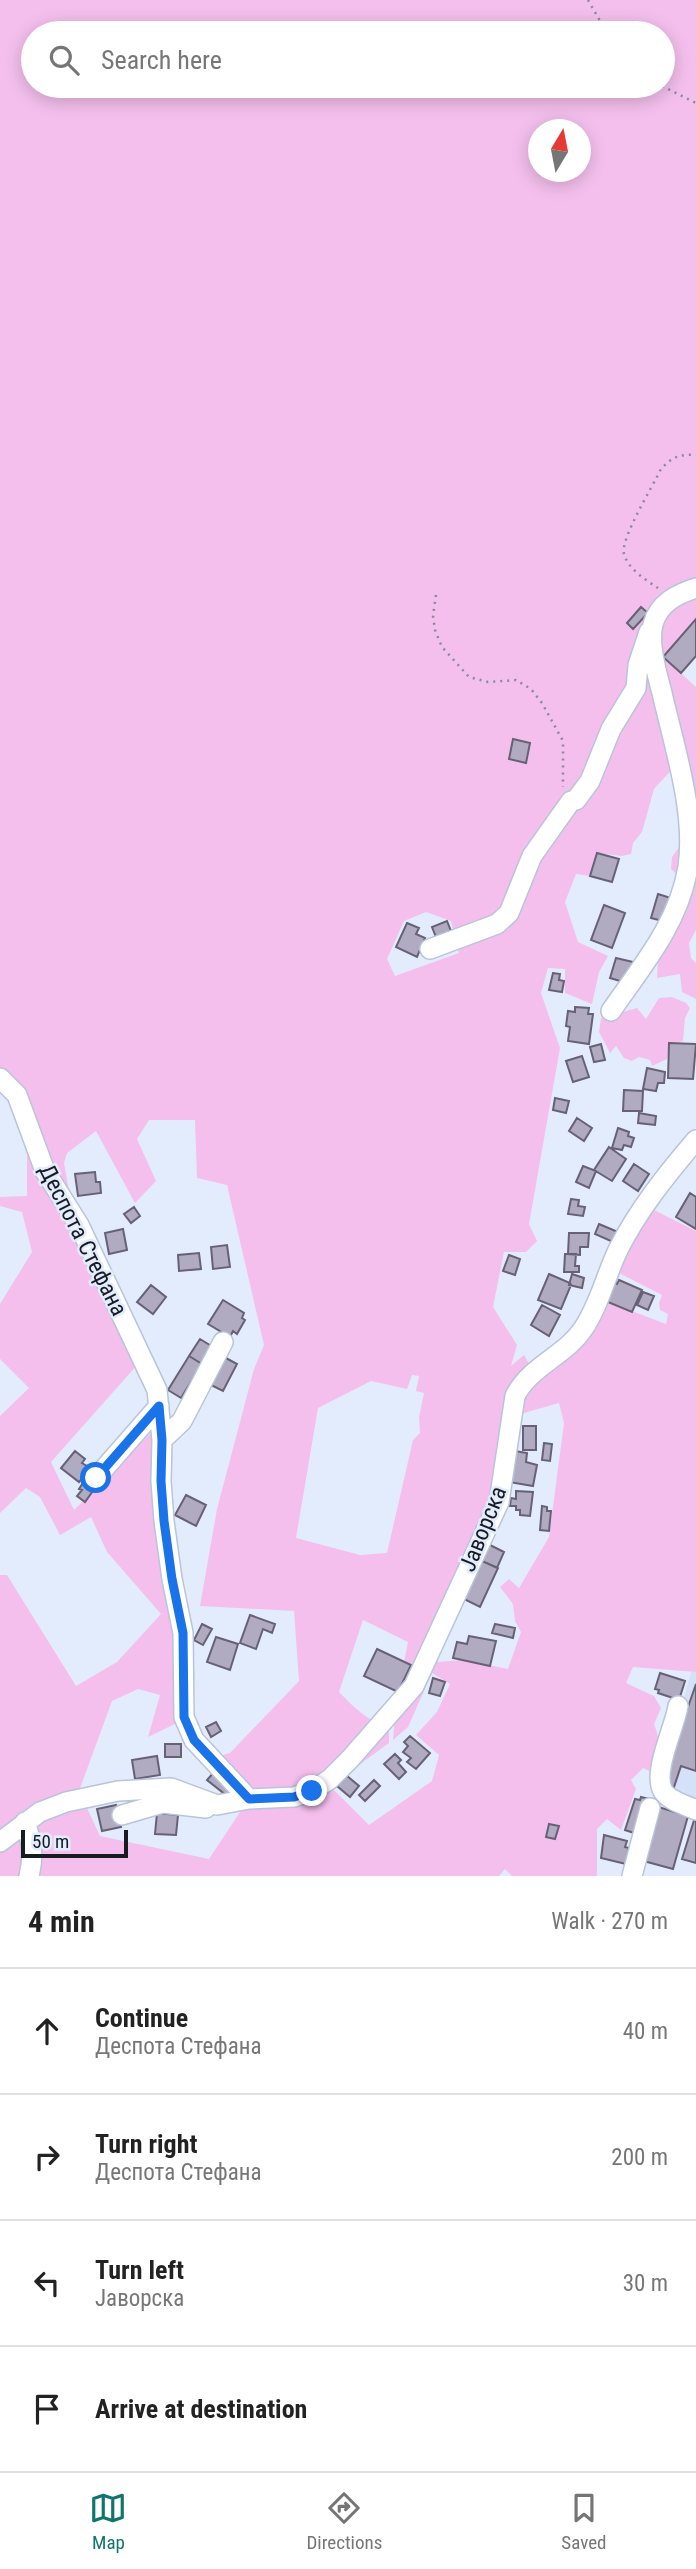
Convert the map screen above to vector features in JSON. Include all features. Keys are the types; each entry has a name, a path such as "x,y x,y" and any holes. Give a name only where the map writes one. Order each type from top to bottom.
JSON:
{"street":[{"path":"430,949 497,924 509,913 532,856 571,801 576,800 590,782 611,729 636,688 645,641 653,623 664,605 689,591"},
{"path":"611,1011 672,922 691,848 690,825 680,773 656,669 653,623"},
{"name":"Деспота Стефана","path":"0,1078 17,1095 45,1171 79,1225 157,1390 162,1440 164,1521 183,1633 184,1717 194,1740 249,1799"},
{"name":"Јаворска","path":"122,1815 163,1803 202,1809 249,1799 294,1797 312,1791 330,1779 396,1709 414,1686 499,1502 515,1396 521,1384 575,1340 585,1327 608,1270 631,1224 696,1140"},
{"path":"162,1440 182,1421 223,1342"},
{"path":"96,1478 159,1406"},
{"path":"678,1706 659,1778 663,1792 696,1810"},
{"path":"0,1842 40,1812 66,1801 118,1791 170,1787 217,1805"},
{"path":"638,1873 650,1808"},
{"path":"25,1822 32,1839 29,1876"}],"path":[{"path":"588,0 600,21"},
{"path":"675,92 696,103"},
{"path":"689,591 669,592 657,587 631,566 623,552 626,538 661,469 669,460 680,454 696,455"},
{"path":"436,595 433,616 435,630 442,647 469,677 488,681 516,680 531,689 542,703 563,741 563,788 566,798 571,801"}],"shaded area":[{"path":"0,0 696,0 696,581 681,588 684,598 696,595 696,619 663,657 696,687 696,930 689,943 691,958 696,963 696,999 682,992 680,974 657,978 659,944 676,926 694,875 681,878 671,869 672,857 685,839 694,844 662,677 651,662 655,693 676,765 654,789 642,832 633,843 631,854 622,856 597,853 590,876 576,874 565,902 578,942 608,956 599,972 592,1004 565,993 565,969 548,968 541,993 560,1048 529,1224 537,1241 526,1252 504,1252 493,1307 517,1345 511,1366 524,1355 531,1367 515,1382 505,1398 496,1491 481,1529 463,1563 454,1608 459,1614 436,1662 464,1660 508,1669 521,1632 515,1621 513,1604 500,1587 509,1579 519,1588 549,1537 564,1423 559,1403 517,1415 522,1395 544,1369 568,1353 590,1330 603,1300 666,1324 668,1314 660,1310 659,1303 662,1295 613,1270 648,1207 696,1231 696,1672 633,1667 626,1683 654,1696 661,1708 654,1724 659,1742 658,1760 654,1773 643,1768 631,1780 636,1789 621,1830 607,1819 597,1829 597,1876 512,1876 505,1869 499,1876 32,1876 34,1843 26,1831 40,1814 49,1809 38,1805 0,1836 0,1575 7,1575 76,1686 117,1662 161,1614 107,1552 91,1517 60,1535 40,1497 26,1488 0,1513 0,1416 29,1388 0,1359 0,1304 32,1252 22,1212 0,1206 0,1197 27,1196 25,1123 0,1089","holes":["426,912 451,921 459,953 395,976 387,959 404,921","149,1120 195,1120 197,1178 227,1185 264,1345 254,1369 217,1509 200,1606 294,1611 299,1681 230,1753 219,1756 210,1765 252,1793 266,1792 259,1804 244,1806 209,1859 100,1836 79,1791 112,1701 138,1689 160,1695 148,1737 179,1722 179,1692 157,1427 74,1510 51,1462 138,1364 98,1274 72,1229 72,1208 64,1163 67,1153 96,1131 135,1203 156,1181 137,1139","412,1375 419,1376 416,1391 424,1393 419,1417 420,1433 413,1440 387,1553 360,1555 296,1538 318,1408 371,1381 407,1389","363,1620 408,1642 404,1662 416,1667 412,1698 395,1716 393,1740 408,1727 432,1673 450,1684 437,1712 416,1735 439,1755 432,1781 369,1825 330,1786 389,1743 389,1727 368,1718 339,1692"]},
{"path":"672,997 686,1003 690,1008 685,1018 683,1041 669,1045 667,1059 652,1066 650,1060 639,1057 632,1061 624,1058 616,1046 610,1053 599,1032 601,1018 617,1019 619,1013 637,1008 646,1019 659,998"},
{"path":"691,1672 696,1672 696,1804 661,1784"},
{"path":"20,1834 28,1844 24,1876 0,1876 0,1846"}],"building":[{"path":"641,607 648,613 633,629 627,623"},
{"path":"696,619 696,656 681,673 663,657"},
{"path":"513,739 530,743 526,763 509,759"},
{"path":"597,853 619,859 612,882 590,876"},
{"path":"658,894 674,899 663,921 651,918"},
{"path":"604,905 625,913 612,948 591,940"},
{"path":"447,921 451,931 436,937 432,927"},
{"path":"407,923 419,928 416,934 425,938 417,957 396,947"},
{"path":"616,958 633,962 627,983 610,978"},
{"path":"553,973 560,974 559,980 564,981 562,992 549,990"},
{"path":"575,1007 589,1008 588,1014 593,1014 589,1044 568,1041 568,1011 575,1012"},
{"path":"669,1043 696,1044 693,1079 668,1078"},
{"path":"601,1044 605,1060 594,1062 590,1047"},
{"path":"582,1056 589,1077 573,1082 566,1061"},
{"path":"647,1068 665,1072 664,1083 658,1083 656,1091 643,1089"},
{"path":"624,1090 643,1091 642,1111 623,1111"},
{"path":"555,1098 569,1101 566,1113 553,1110"},
{"path":"639,1113 656,1116 655,1125 638,1123"},
{"path":"577,1118 592,1128 584,1141 569,1131"},
{"path":"618,1128 629,1132 628,1136 634,1138 631,1147 624,1145 622,1150 612,1148"},
{"path":"609,1147 626,1159 612,1181 594,1170"},
{"path":"634,1164 649,1174 638,1191 623,1181"},
{"path":"583,1166 596,1171 589,1188 576,1182"},
{"path":"95,1172 101,1193 78,1196 75,1174"},
{"path":"690,1193 696,1197 696,1229 676,1217"},
{"path":"571,1199 579,1200 578,1206 585,1207 583,1216 568,1214"},
{"path":"134,1207 140,1216 131,1223 124,1214"},
{"path":"599,1224 618,1232 613,1242 595,1234"},
{"path":"123,1229 127,1250 109,1254 105,1233"},
{"path":"569,1233 589,1233 588,1247 580,1247 580,1255 568,1254"},
{"path":"227,1245 230,1267 213,1269 211,1247"},
{"path":"199,1253 201,1269 179,1271 178,1255"},
{"path":"565,1254 576,1254 575,1266 579,1266 579,1272 564,1272"},
{"path":"509,1255 520,1259 515,1275 503,1271"},
{"path":"549,1274 571,1285 561,1309 538,1300"},
{"path":"572,1274 584,1278 582,1288 569,1285"},
{"path":"619,1280 642,1290 632,1312 603,1300 611,1281 617,1284"},
{"path":"151,1285 166,1297 153,1314 137,1302"},
{"path":"643,1292 654,1296 648,1310 637,1305"},
{"path":"223,1300 244,1313 242,1318 245,1320 237,1334 233,1331 230,1337 208,1324"},
{"path":"542,1305 560,1315 549,1336 531,1325"},
{"path":"200,1339 213,1347 202,1364 189,1356"},
{"path":"189,1356 202,1364 181,1398 168,1390"},
{"path":"224,1357 237,1364 223,1391 209,1384"},
{"path":"523,1426 536,1426 536,1450 523,1450"},
{"path":"544,1443 552,1444 550,1461 542,1460"},
{"path":"75,1451 85,1459 82,1463 90,1468 79,1482 61,1468"},
{"path":"515,1451 527,1453 526,1462 537,1465 533,1486 509,1482"},
{"path":"85,1480 95,1488 85,1502 77,1496"},
{"path":"516,1491 533,1492 530,1516 520,1515 516,1506 510,1506 511,1498 516,1499"},
{"path":"186,1495 206,1505 196,1526 175,1515"},
{"path":"542,1506 551,1511 549,1531 540,1530"},
{"path":"488,1544 504,1552 497,1568 480,1560"},
{"path":"482,1561 498,1568 480,1607 464,1599"},
{"path":"250,1615 275,1624 272,1633 263,1629 256,1649 240,1643"},
{"path":"202,1624 212,1629 203,1645 194,1640"},
{"path":"495,1624 515,1628 513,1638 492,1633"},
{"path":"469,1636 496,1641 490,1666 453,1658 457,1642 467,1644"},
{"path":"216,1637 238,1644 230,1670 207,1662"},
{"path":"377,1649 411,1665 398,1692 364,1676"},
{"path":"660,1673 685,1681 679,1700 658,1693 659,1690 655,1689"},
{"path":"433,1678 445,1682 440,1696 429,1693"},
{"path":"696,1684 696,1771 681,1766 673,1790 665,1773"},
{"path":"216,1722 221,1731 211,1737 206,1727"},
{"path":"410,1736 430,1753 416,1769 407,1762 411,1758 403,1752 408,1746 404,1742"},
{"path":"165,1744 181,1744 181,1757 165,1757"},
{"path":"395,1754 401,1760 398,1763 406,1772 399,1779 384,1764"},
{"path":"157,1756 160,1775 135,1779 132,1760"},
{"path":"215,1771 233,1786 226,1795 207,1780"},
{"path":"346,1775 359,1786 350,1797 337,1786"},
{"path":"374,1780 380,1786 365,1801 359,1795"},
{"path":"641,1797 649,1799 637,1834 625,1830 635,1799 640,1800"},
{"path":"116,1805 121,1827 102,1831 97,1809"},
{"path":"655,1806 688,1816 673,1869 640,1860"},
{"path":"157,1813 178,1815 176,1835 155,1834"},
{"path":"696,1817 696,1863 682,1859"},
{"path":"549,1824 559,1826 555,1839 546,1837"},
{"path":"604,1835 627,1841 625,1847 629,1848 626,1864 601,1858"}],"route":[{"path":"96,1478 159,1406 164,1521 183,1633 184,1717 194,1740 249,1799 279,1799 312,1791"}]}
